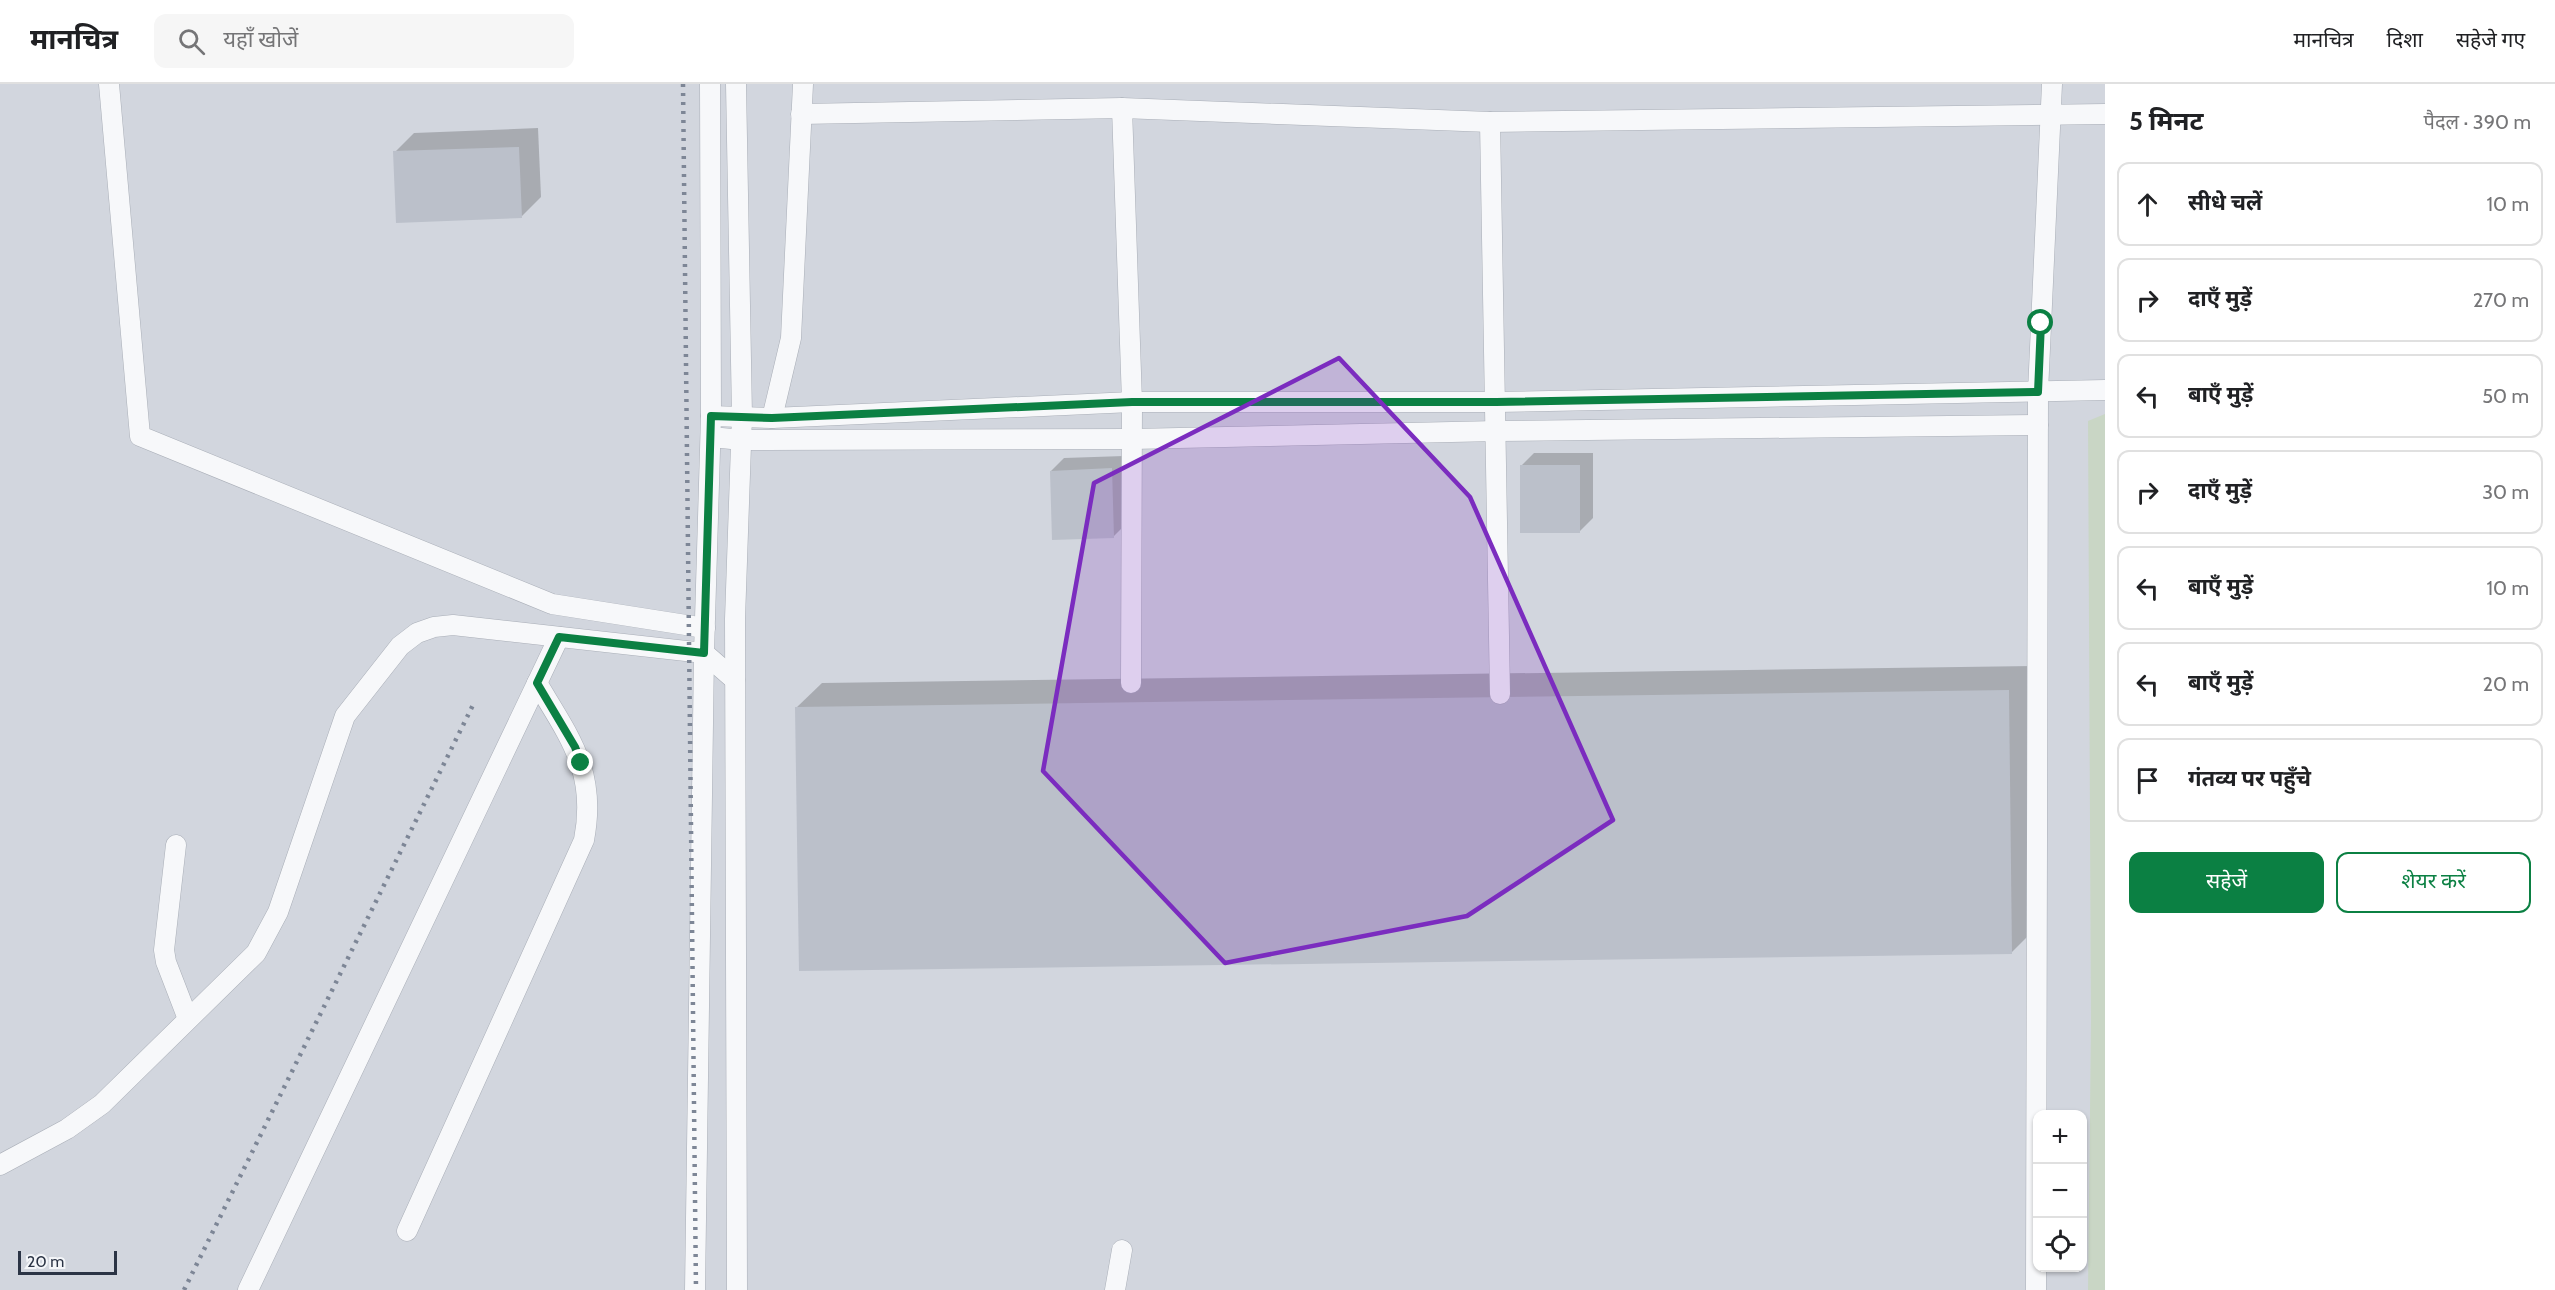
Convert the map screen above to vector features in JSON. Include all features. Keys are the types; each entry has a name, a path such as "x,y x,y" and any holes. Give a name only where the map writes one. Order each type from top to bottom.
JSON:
{"lane":[{"path":"110,84 140,436 552,604 705,628"},
{"path":"695,1290 704,653 711,437 710,84"},
{"path":"736,84 742,416 735,619 737,1290"},
{"path":"772,418 791,338 803,84"},
{"path":"2036,1290 2038,392 2052,84"},
{"path":"801,114 1122,108 1490,122 2105,114"},
{"path":"1122,108 1132,402 1131,683"},
{"path":"1490,122 1500,694"},
{"path":"711,416 772,418 1132,402 1496,402 2105,390"},
{"path":"711,437 742,440 1132,439 1497,431 2038,424"},
{"path":"0,1165 86,1117 256,953 268,933 345,716 400,645 417,633 434,627 453,625 704,653 735,680"},
{"path":"248,1290 559,637"},
{"path":"407,1231 584,840 589,814 586,780 575,747 537,683"},
{"path":"176,845 164,950 166,962 188,1019"},
{"path":"1115,1290 1122,1250"}],"highlighted area":[{"path":"1339,358 1470,497 1613,820 1467,916 1225,963 1043,771 1094,483"}],"shaded area":[{"path":"0,84 2105,84 2105,1290 0,1290"}],"green space":[{"path":"2105,414 2105,1290 2088,1290 2091,1023 2088,421"}],"building":[{"path":"519,147 522,218 396,223 393,151"},
{"path":"1520,465 1580,465 1580,533 1520,533"},
{"path":"1112,468 1114,538 1052,540 1050,471"},
{"path":"2009,690 2012,954 799,971 795,707"}],"railway":[{"path":"683,84 696,1290"},
{"path":"184,1290 473,705"}],"route":[{"path":"581,763 575,747 537,683 559,637 704,653 711,416 772,418 1132,402 1496,402 2038,392 2041,323"}]}
